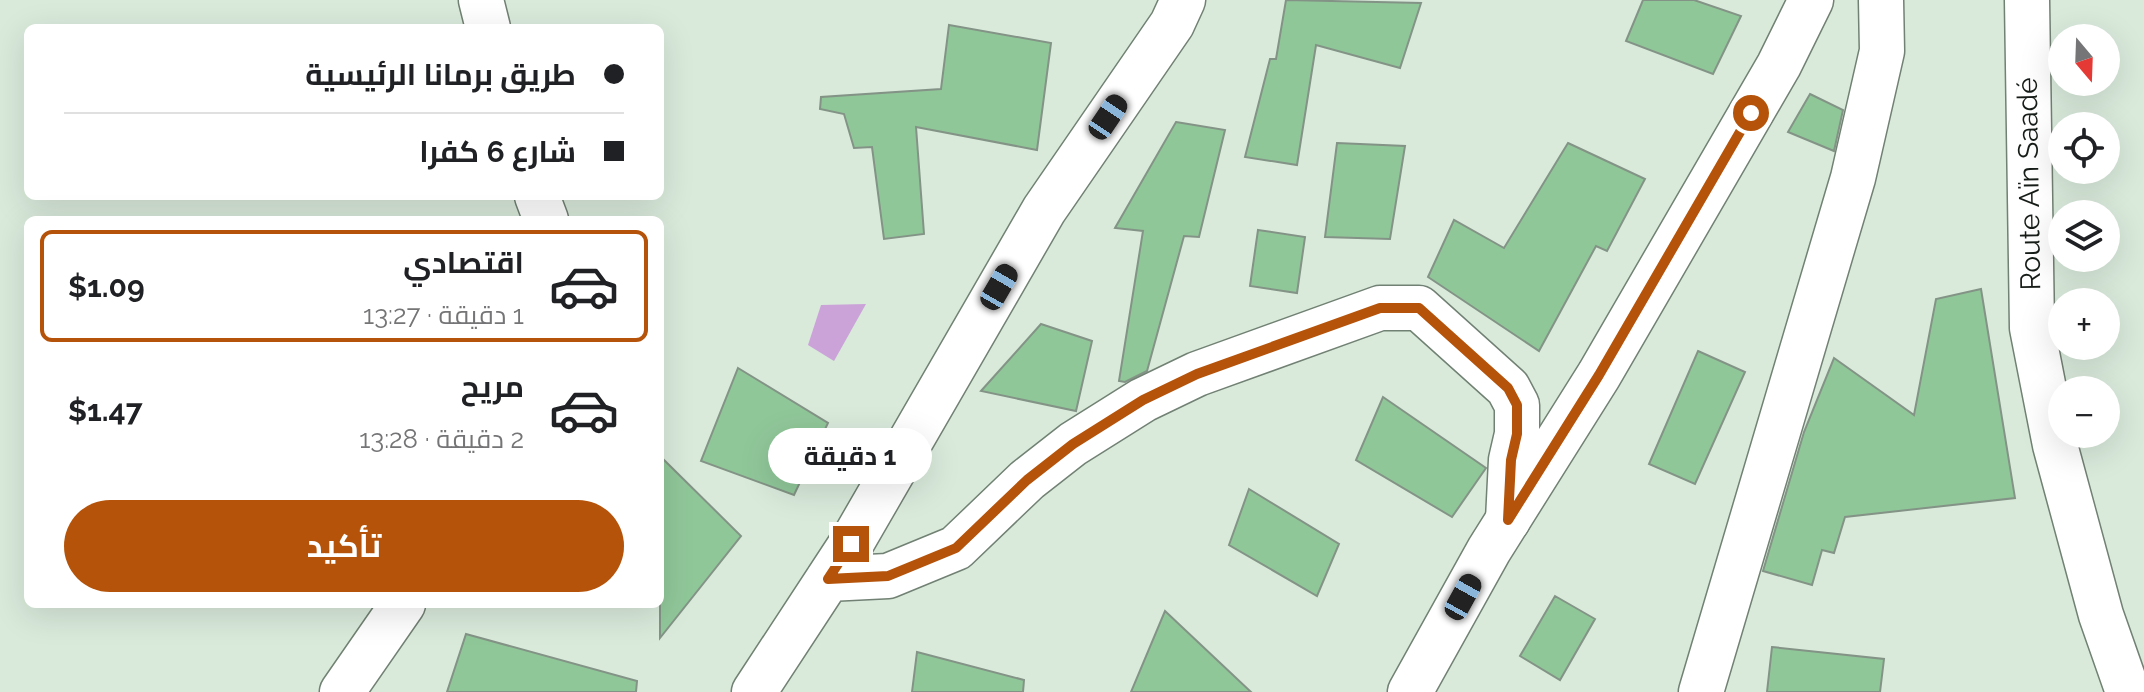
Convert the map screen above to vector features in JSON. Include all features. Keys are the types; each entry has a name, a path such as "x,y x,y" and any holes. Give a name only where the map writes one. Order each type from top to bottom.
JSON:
{"street":[{"path":"481,0 487,24"},
{"path":"754,692 828,579 1044,210 1172,24 1183,0"},
{"path":"1410,692 1508,520 1599,375 1779,65 1811,0"},
{"path":"1701,692 1853,178 1882,51 1881,0"},
{"name":"Route Aïn Saadé","path":"2027,0 2032,328 2055,445 2101,615 2128,692"},
{"path":"828,579 888,576 929,562 956,548 1027,480 1073,444 1143,400 1252,352 1380,308 1419,308 1508,388 1517,405 1508,520"},
{"path":"342,692 400,608"}],"shaded area":[{"path":"866,304 834,361 808,345 821,305"}],"building":[{"path":"1286,0 1421,3 1400,68 1316,45 1297,165 1245,157 1270,59 1276,59"},
{"path":"1643,0 1694,0 1741,16 1713,74 1626,41"},
{"path":"949,25 1051,43 1037,150 916,127 924,234 884,239 872,147 854,148 844,114 820,109 821,97 941,89"},
{"path":"1810,94 1843,110 1834,151 1788,132"},
{"path":"1176,122 1225,130 1199,237 1184,236 1147,371 1125,382 1119,381 1143,231 1115,228"},
{"path":"1337,143 1405,146 1390,239 1325,237"},
{"path":"1568,143 1645,179 1607,251 1596,246 1539,351 1428,277 1454,220 1504,248"},
{"path":"1258,230 1305,237 1297,293 1250,286"},
{"path":"1981,289 2015,498 1845,517 1834,553 1822,550 1812,585 1763,571 1804,432 1834,358 1914,415 1936,299"},
{"path":"1041,324 1092,341 1076,411 981,391"},
{"path":"1698,351 1745,372 1695,484 1649,464"},
{"path":"738,368 828,423 794,495 701,461"},
{"path":"1383,397 1486,468 1452,517 1356,460"},
{"path":"664,460 741,536 660,638 660,608 664,608"},
{"path":"1249,489 1339,544 1317,596 1229,545"},
{"path":"1555,596 1595,619 1560,680 1520,656"},
{"path":"1165,611 1251,692 1131,692"},
{"path":"466,634 637,681 636,692 447,692"},
{"path":"1772,647 1884,659 1880,692 1767,692"},
{"path":"917,652 1024,680 1023,692 912,692"}],"route":[{"path":"851,544 828,579 861,580 888,576 929,562 956,548 1027,480 1073,444 1143,400 1252,352 1380,308 1419,308 1508,388 1517,405 1517,434 1511,460 1508,520 1599,375 1751,113"}]}
